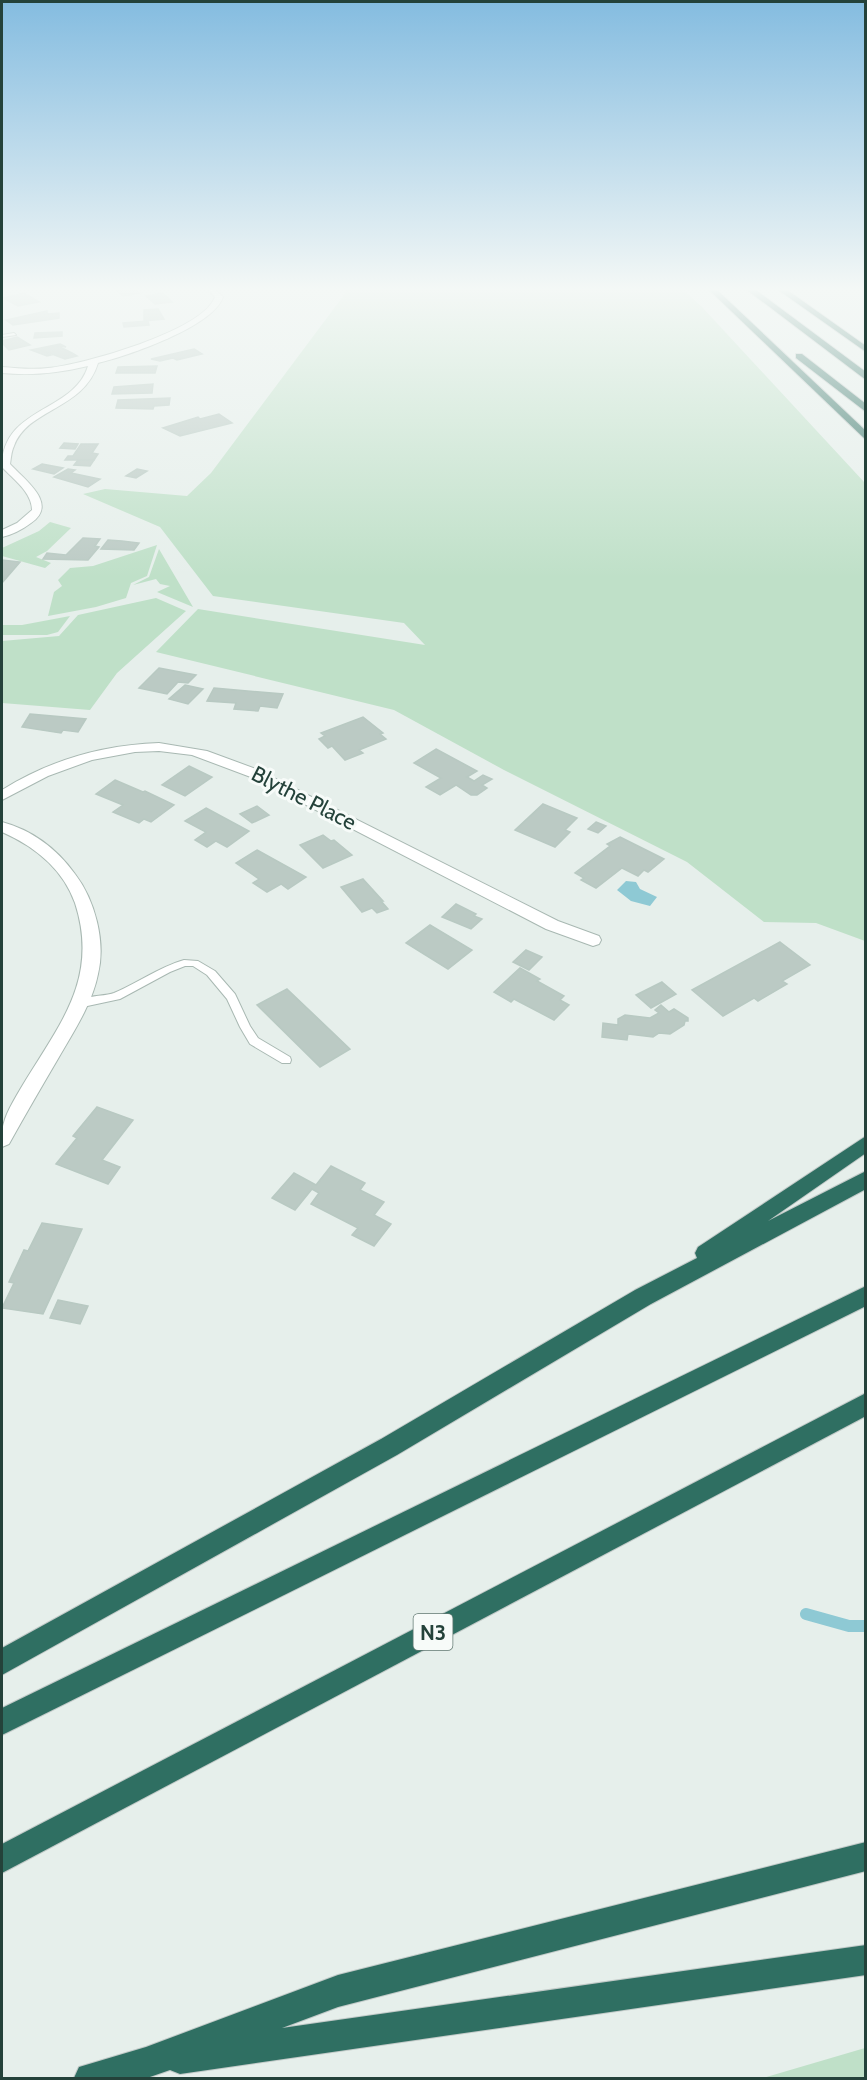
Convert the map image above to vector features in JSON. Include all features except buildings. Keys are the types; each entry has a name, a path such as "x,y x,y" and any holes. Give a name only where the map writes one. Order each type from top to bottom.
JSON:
{"highway":[{"path":"811,384 866,437"},
{"path":"834,384 866,409"},
{"path":"850,422 866,443"},
{"path":"643,1297 866,1143"},
{"path":"2,1662 389,1447 643,1297 866,1179"},
{"path":"2,1722 866,1295"},
{"name":"N3","path":"2,1859 866,1404"},
{"path":"90,2079 146,2063 338,1991 866,1856"},
{"path":"146,2063 866,1960"}],"street":[{"path":"2,534 24,522 34,514 39,506 37,497 5,465 8,445 32,417 83,384"},
{"name":"Blythe Place","path":"2,796 21,783 51,769 108,752 138,748 180,749 211,755 261,776 552,925 593,940"},
{"path":"2,827 38,844 54,856 75,883 88,921 91,944 90,974 72,1018 2,1139"}],"lane":[{"path":"78,1004 116,996 166,970 184,963 195,963 211,974 231,997 245,1028 254,1041 286,1060"}],"green space":[{"path":"277,384 773,384 865,483 865,941 816,923 764,922 687,862 504,770 394,710 156,652 198,609 425,645 404,623 213,596 160,527 83,494 105,489 187,496 211,473"},
{"path":"50,522 71,528 47,551 36,557 51,563 45,568 2,556 2,548 39,531"},
{"path":"157,545 147,576 131,583 126,598 96,607 48,616 54,592 62,586 58,580 70,568 93,566"},
{"path":"159,549 193,607 157,592 170,586 160,584 156,579 133,585 149,577"},
{"path":"156,598 186,611 117,673 90,710 2,703 2,641 59,636 78,615"},
{"path":"70,616 58,632 47,635 2,635 2,625 22,625"},
{"path":"865,2048 865,2078 763,2078"}],"water":[{"path":"626,881 636,882 640,889 657,897 650,906 631,901 617,890"}],"waterway":[{"path":"806,1614 849,1626 866,1626"}]}
